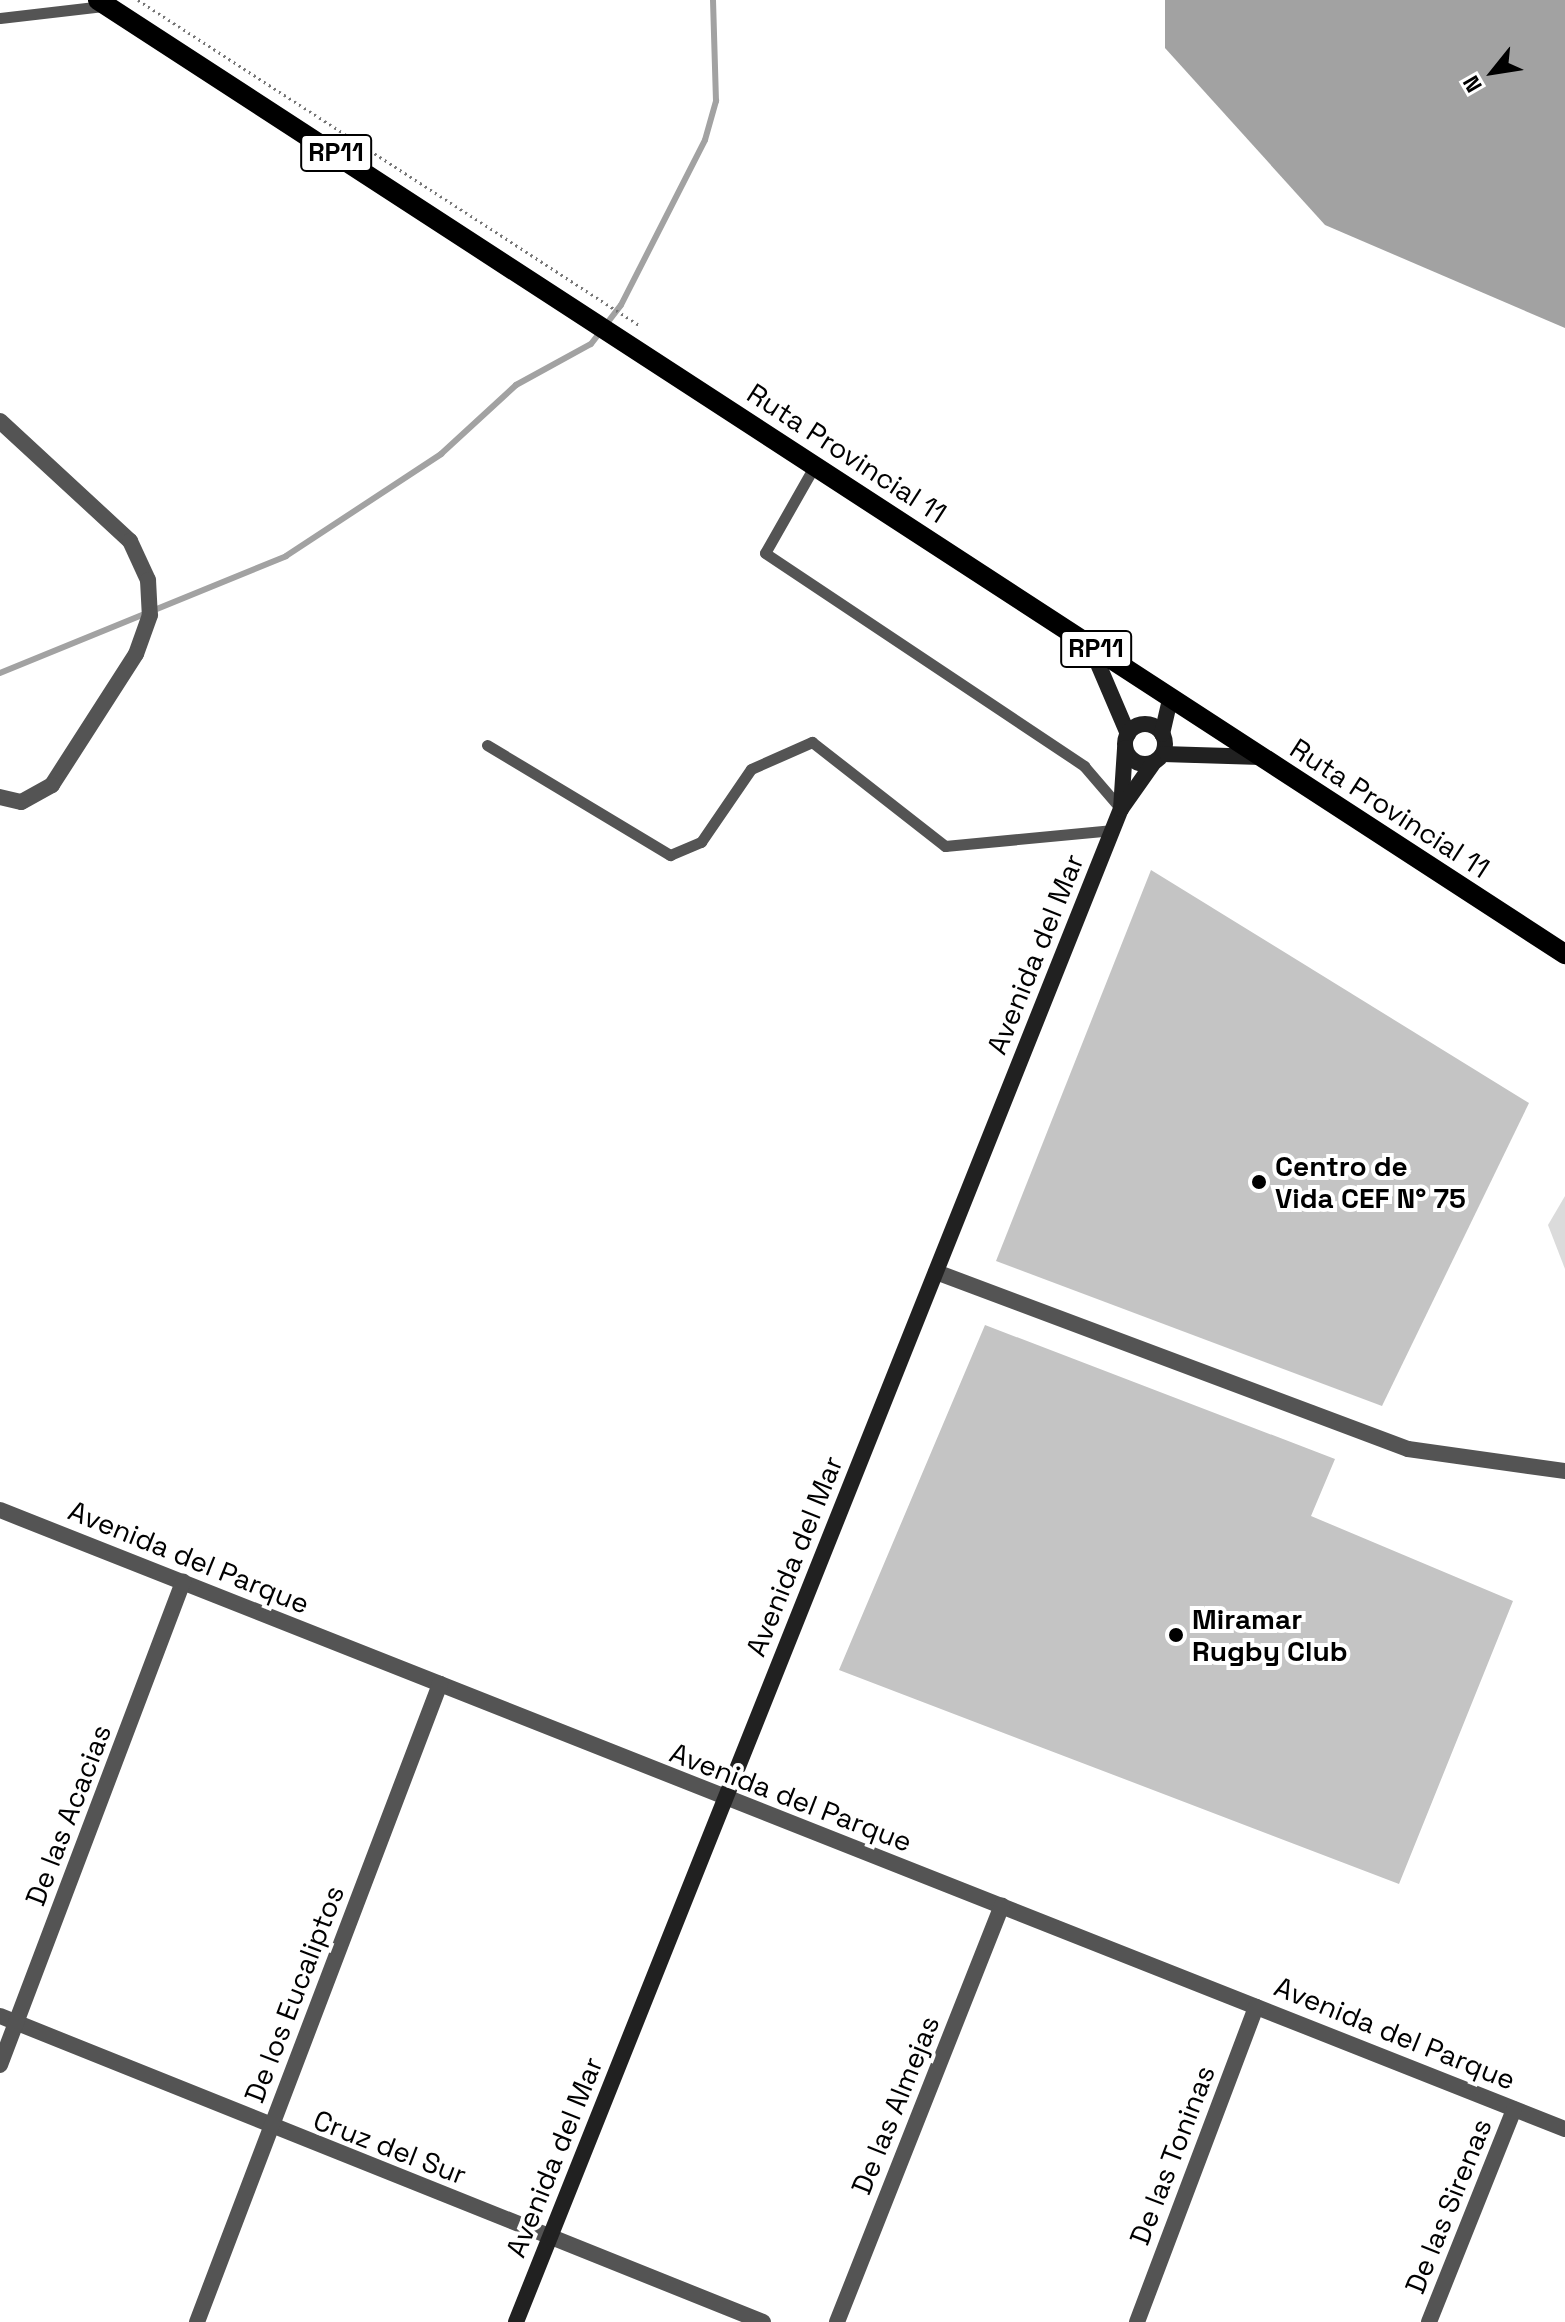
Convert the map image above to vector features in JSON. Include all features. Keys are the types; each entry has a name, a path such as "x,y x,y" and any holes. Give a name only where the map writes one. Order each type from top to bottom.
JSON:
{"main road":[{"name":"Ruta Provincial 11","path":"102,3 1565,954"},
{"name":"Avenida del Mar","path":"1090,645 1126,740 1121,809"},
{"path":"1170,698 1126,740 1136,762 1158,758 1261,757"},
{"path":"1158,758 1170,698"},
{"path":"1145,724 1162,734"},
{"name":"Avenida del Mar","path":"516,2322 1121,809 1158,758"}],"street":[{"path":"0,421 130,541 148,580 150,615 136,654 52,785 21,802 0,797"},
{"path":"936,1272 1408,1449 1565,1471"},
{"name":"Avenida del Parque","path":"0,1510 725,1800 1565,2129"},
{"name":"De las Acacias","path":"0,2065 183,1582"},
{"name":"De los Eucaliptos","path":"197,2322 440,1684"},
{"name":"De las Almejas","path":"837,2322 1002,1906"},
{"name":"De las Toninas","path":"1137,2322 1256,2007"},
{"name":"Cruz del Sur","path":"0,2016 271,2128 763,2322"},
{"name":"De las Sirenas","path":"1429,2322 1514,2109"}],"lane":[{"path":"0,18 102,3"},
{"path":"815,465 765,553 1084,766 1121,809"},
{"path":"487,745 670,855 701,842 751,769 812,742 945,846 1113,830"}],"path":[{"path":"138,0 639,325"}],"shaded area":[{"path":"1165,0 1565,0 1565,328 1325,225 1165,48"},
{"path":"1565,1196 1565,1269 1548,1225"}],"building":[{"name":"Centro de Vida CEF N° 75","path":"1151,870 1529,1103 1382,1406 996,1261"},
{"name":"Miramar Rugby Club","path":"985,1325 1335,1459 1311,1516 1513,1601 1399,1884 839,1670"}],"waterway":[{"path":"0,673 286,556 441,454 516,385 591,344 621,305 705,140 716,101 713,0"}],"place":[{"name":"Centro de Vida CEF N° 75","path":"1259,1182"},
{"name":"Miramar Rugby Club","path":"1176,1635"}]}
